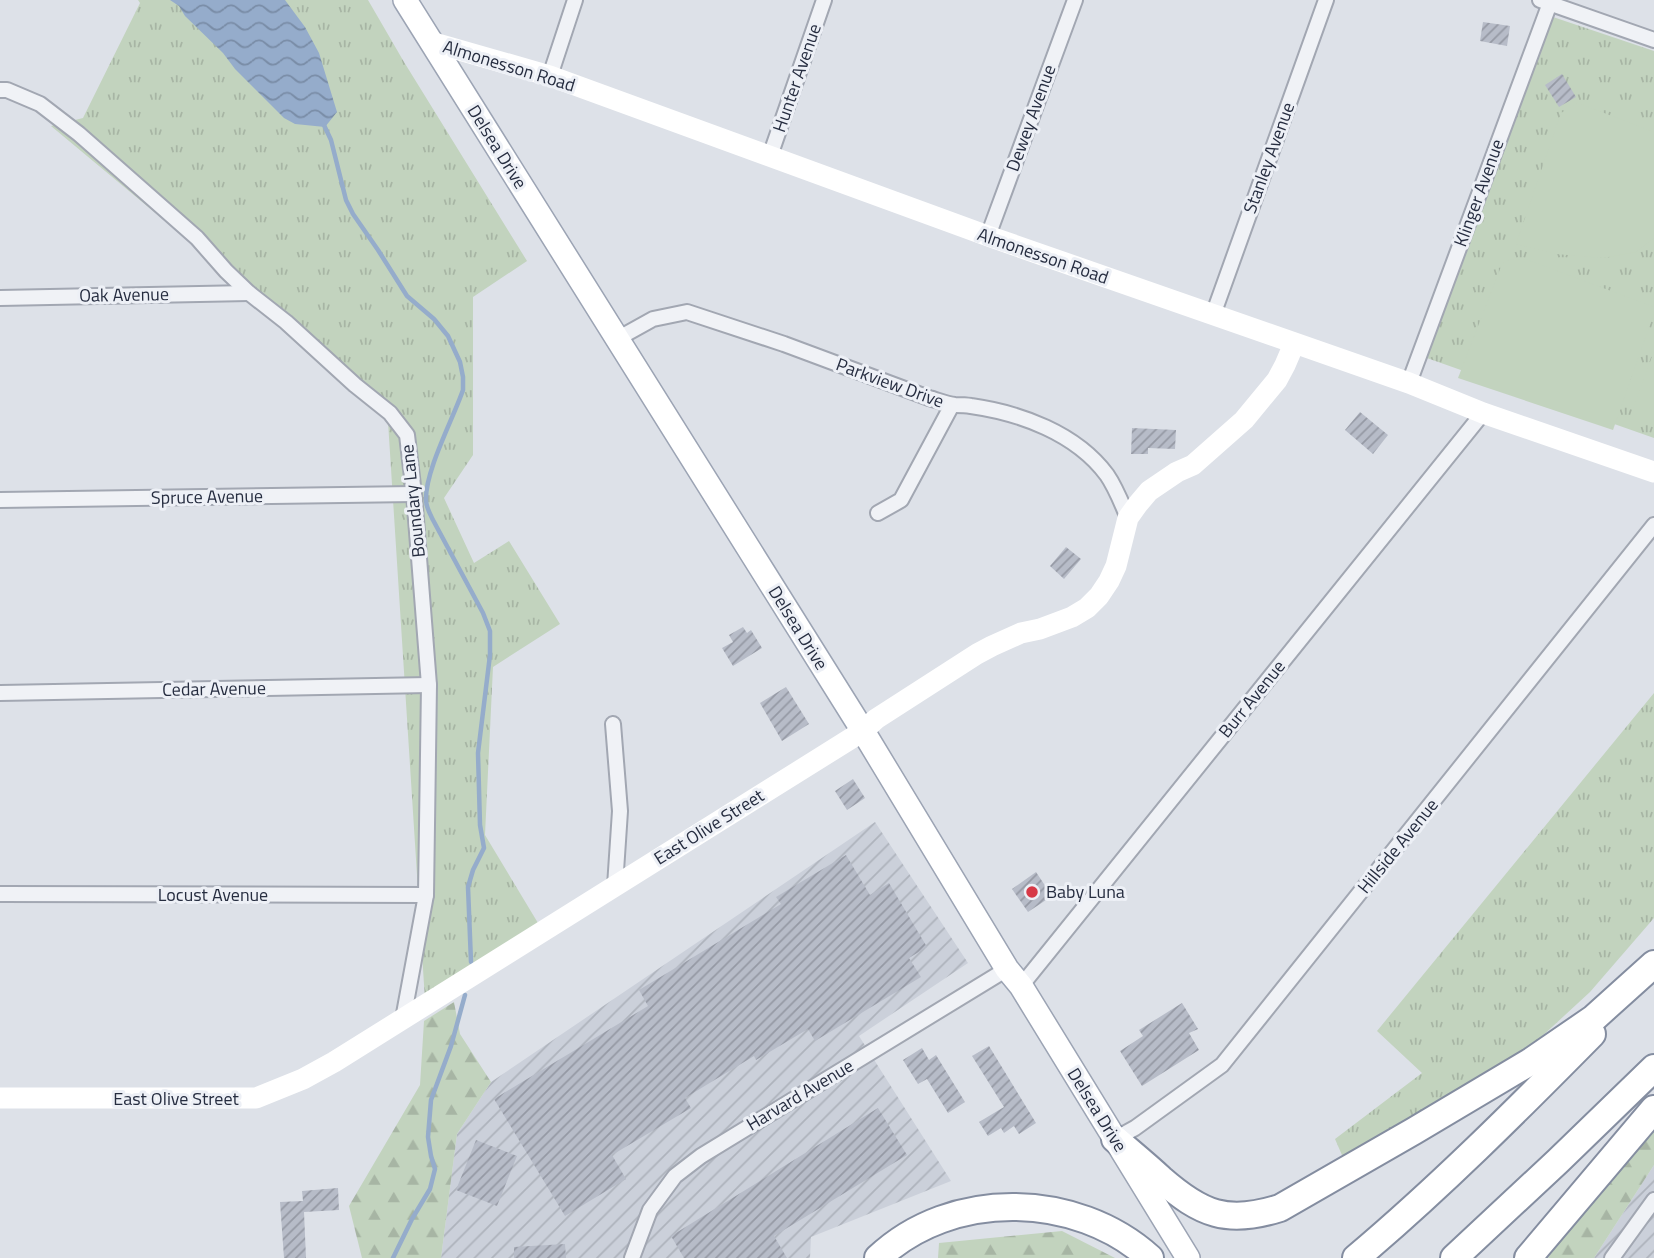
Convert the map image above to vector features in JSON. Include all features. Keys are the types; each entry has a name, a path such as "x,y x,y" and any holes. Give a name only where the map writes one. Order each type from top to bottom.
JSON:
{"highway":[{"path":"1115,1139 1183,1198 1208,1212 1235,1216 1267,1213 1403,1138 1530,1062 1594,1018 1654,964"},
{"path":"1356,1258 1537,1090 1654,970"},
{"path":"1454,1258 1654,1068"},
{"path":"1528,1258 1654,1109"},
{"path":"878,1258 908,1236 954,1216 982,1210 1026,1207 1088,1220 1107,1228 1150,1258"}],"main road":[{"name":"Delsea Drive","path":"405,0 863,731 1188,1258"}],"street":[{"path":"550,76 575,0"},
{"name":"Hunter Avenue","path":"770,156 824,0"},
{"name":"Dewey Avenue","path":"988,236 1075,0"},
{"name":"Stanley Avenue","path":"1213,315 1326,0"},
{"path":"1545,2 1654,40"},
{"name":"Klinger Avenue","path":"1409,383 1545,2"},
{"name":"Almonesson Road","path":"431,42 550,76 988,236 1654,472"},
{"name":"Boundary Lane","path":"0,90 7,90 40,104 79,134 197,238 249,293 390,413 407,435 429,685 426,895 403,1019"},
{"name":"Oak Avenue","path":"0,298 249,293"},
{"name":"Parkview Drive","path":"617,339 653,319 687,312 952,405 1021,417 1037,423 1081,449 1105,473 1128,519"},
{"name":"East Olive Street","path":"0,1098 256,1098 313,1074 863,731 876,719 977,654 1021,633 1072,617 1087,608 1104,589 1116,566 1128,519 1149,491 1177,472 1193,465 1244,420 1277,380 1294,344"},
{"path":"877,513 901,500 952,405"},
{"name":"Burr Avenue","path":"1014,977 1483,413"},
{"name":"Spruce Avenue","path":"0,500 414,494"},
{"name":"Hillside Avenue","path":"1115,1139 1135,1128 1222,1065 1654,525"},
{"name":"Cedar Avenue","path":"0,693 429,685"},
{"path":"613,724 620,811 615,886"},
{"name":"Locust Avenue","path":"0,894 426,895"},
{"name":"Harvard Avenue","path":"632,1258 650,1210 675,1176 701,1156 1014,977"},
{"path":"1612,1258 1654,1200"}],"shaded area":[{"path":"875,822 968,963 859,1036 951,1181 811,1237 810,1258 441,1258 457,1134 491,1082"},
{"path":"1654,1165 1654,1258 1594,1258"}],"green space":[{"path":"138,0 368,0 527,261 473,297 473,455 444,498 474,563 509,541 560,624 493,667 485,835 541,928 425,1000 387,406 51,126 83,118 140,3"},
{"path":"1553,17 1654,51 1654,438 1424,357"},
{"path":"1578,103 1654,132 1654,238 1636,252 1603,258 1556,254 1516,244 1561,113"},
{"path":"1510,259 1528,260 1654,307 1613,430 1458,378 1502,264"},
{"path":"1654,351 1654,425 1630,417"},
{"path":"1654,693 1654,918 1590,992 1500,1075 1348,1169 1335,1139 1422,1073 1377,1031"},
{"path":"454,1002 460,1034 491,1082 457,1134 441,1258 362,1258 349,1206 420,1085 424,1021"},
{"path":"1654,1128 1654,1165 1594,1258 1548,1258 1560,1239"},
{"path":"1062,1231 1115,1258 938,1258 939,1243"}],"water":[{"path":"170,0 285,0 305,27 319,53 337,112 325,127 295,124 284,118 185,16 179,6"}],"building":[{"path":"1483,22 1510,26 1507,46 1480,41"},
{"path":"1562,74 1576,97 1559,107 1545,85"},
{"path":"1360,412 1388,435 1373,454 1345,430"},
{"path":"1132,428 1176,430 1175,449 1148,448 1148,454 1131,454"},
{"path":"1066,547 1081,559 1064,579 1050,566"},
{"path":"743,627 747,633 751,630 762,648 733,666 722,648 733,642 729,635"},
{"path":"786,687 809,724 782,741 760,703"},
{"path":"853,779 865,798 847,810 835,791"},
{"path":"846,855 870,895 889,883 927,947 909,958 921,977 815,1041 808,1029 756,1060 754,1056 685,1098 691,1108 612,1155 626,1179 565,1216 494,1099 648,1006 639,990 781,904 776,897"},
{"name":"Baby Luna","path":"1036,872 1052,896 1028,912 1012,889"},
{"path":"1182,1003 1198,1029 1189,1033 1199,1050 1142,1086 1120,1051 1143,1036 1139,1030"},
{"path":"989,1046 1036,1123 1019,1134 1014,1126 1004,1133 1001,1128 988,1136 979,1122 1004,1107 972,1056"},
{"path":"922,1048 929,1060 936,1055 965,1102 948,1113 927,1079 918,1084 903,1060"},
{"path":"878,1108 907,1155 774,1236 787,1258 684,1258 671,1236"},
{"path":"476,1140 517,1156 497,1206 456,1190"},
{"path":"338,1188 339,1210 304,1212 306,1258 284,1258 280,1202 303,1201 302,1191"},
{"path":"565,1244 566,1258 514,1258 514,1247"}],"waterway":[{"path":"322,121 331,140 346,200 353,214 407,296 434,319 448,336 460,362 463,377 463,390 435,460 426,500 427,508 490,631 490,655 478,753 480,825 484,848 468,887 471,962"},
{"path":"393,1258 430,1189 435,1169 428,1137 431,1100 451,1046 465,995"}],"place":[{"name":"Baby Luna","path":"1032,892"}]}
